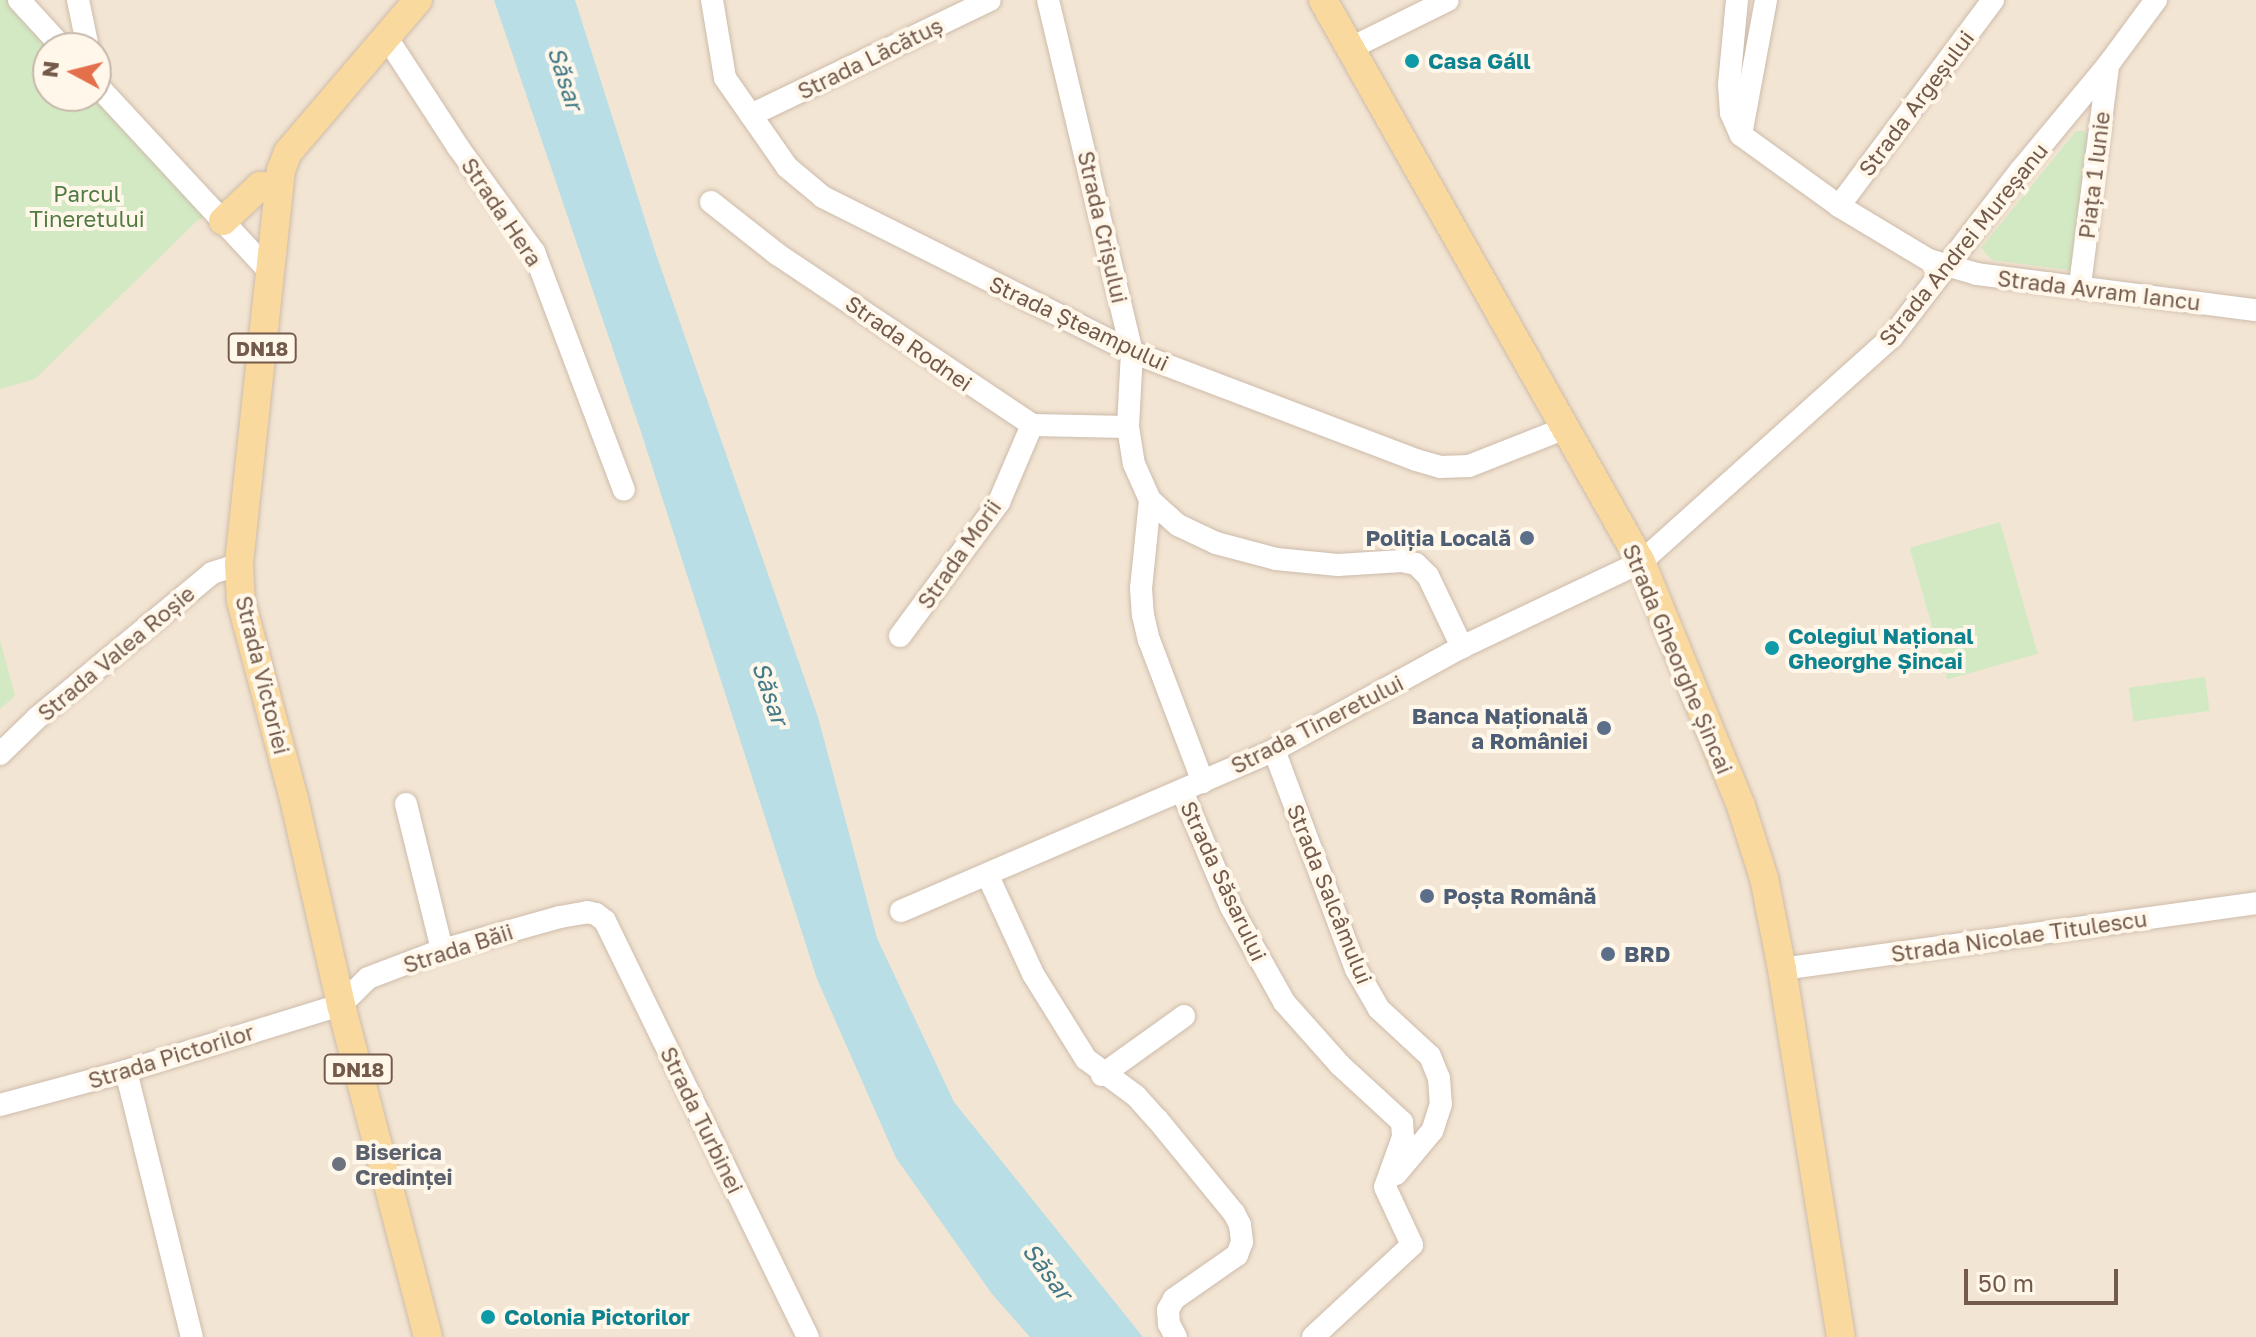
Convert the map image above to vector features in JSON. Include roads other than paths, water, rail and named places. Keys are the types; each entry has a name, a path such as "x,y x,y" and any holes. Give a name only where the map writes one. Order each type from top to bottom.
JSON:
{"main road":[{"name":"Strada Victoriei","path":"418,0 288,152 278,187 239,564 241,601 294,799 341,1005 428,1337"},
{"name":"Strada Gheorghe Șincai","path":"1323,0 1641,562 1741,806 1764,878 1782,969 1841,1337"},
{"path":"223,221 260,186 278,187"}],"street":[{"path":"19,0 48,32"},
{"path":"78,0 85,32"},
{"name":"Strada Șteampului","path":"712,0 725,78 787,167 823,197 1132,352 1440,467 1469,466 1563,429"},
{"name":"Strada Lăcătuș","path":"751,115 990,0"},
{"name":"Strada Crișului","path":"1048,0 1132,352 1128,427 1134,464 1150,500"},
{"path":"1349,49 1448,0"},
{"path":"1737,0 1740,84"},
{"path":"1740,84 1766,0"},
{"name":"Strada Argeșului","path":"1839,206 1993,0"},
{"name":"Strada Andrei Mureșanu","path":"1641,562 1892,337 2156,0"},
{"name":"Strada Hera","path":"387,38 458,147 534,252 624,490"},
{"name":"Piața 1 Iunie","path":"2080,285 2108,65"},
{"name":"Strada Avram Iancu","path":"1740,84 1731,113 1741,135 1839,206 1929,260 1947,267 2256,310"},
{"path":"112,101 270,272"},
{"name":"Strada Rodnei","path":"711,202 777,254 1032,425"},
{"path":"1032,425 1128,427"},
{"name":"Strada Morii","path":"900,636 999,502 1032,425"},
{"path":"1150,500 1178,525 1216,543 1276,559 1338,565 1402,561 1416,564 1428,576 1462,647"},
{"path":"1150,500 1141,588 1143,615 1149,640 1203,782"},
{"name":"Strada Tineretului","path":"901,911 1274,750 1462,647 1641,562"},
{"name":"Strada Valea Roșie","path":"0,754 37,718 212,573 239,564"},
{"name":"Strada Salcâmului","path":"1274,750 1356,969 1379,1009 1430,1056 1439,1078 1441,1104 1432,1131 1385,1187"},
{"name":"Strada Săsarului","path":"1182,791 1231,907 1284,1002 1340,1065 1402,1122 1403,1137 1385,1187"},
{"path":"406,804 442,950"},
{"path":"988,876 1033,974 1086,1059 1102,1075 1136,1096 1234,1213 1240,1225 1242,1242 1237,1255 1174,1299 1168,1310 1169,1324 1176,1337"},
{"name":"Strada Nicolae Titulescu","path":"1782,969 2256,903"},
{"name":"Strada Băii","path":"341,1005 368,978 442,950 587,912"},
{"name":"Strada Turbinei","path":"587,912 605,921 808,1337"},
{"name":"Strada Pictorilor","path":"0,1105 126,1071 341,1005"},
{"path":"1102,1075 1184,1016"},
{"path":"126,1071 192,1337"},
{"path":"1313,1337 1412,1245 1385,1187"}],"water":[{"name":"Săsar","path":"494,0 575,0 656,254 818,717 877,938 954,1102 1143,1337 1030,1337 992,1294 896,1158 817,979 642,435"}],"place":[{"name":"Casa Gáll","path":"1412,61"},
{"name":"Poliția Locală","path":"1527,538"},
{"name":"Colegiul Național Gheorghe Șincai","path":"1772,648"},
{"name":"Banca Națională a României","path":"1604,728"},
{"name":"Poșta Română","path":"1427,896"},
{"name":"BRD","path":"1608,954"},
{"name":"Biserica Credinței","path":"339,1164"},
{"name":"Colonia Pictorilor","path":"488,1317"}],"park label":[{"name":"Parcul Tineretului","path":"87,206"}]}
